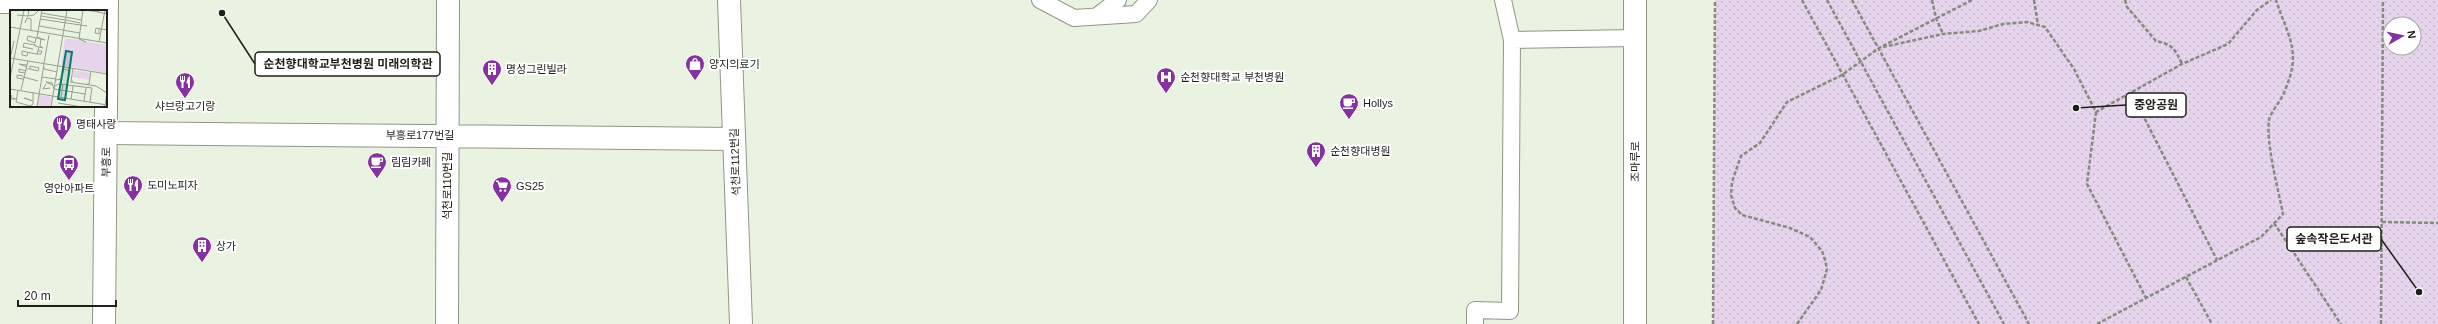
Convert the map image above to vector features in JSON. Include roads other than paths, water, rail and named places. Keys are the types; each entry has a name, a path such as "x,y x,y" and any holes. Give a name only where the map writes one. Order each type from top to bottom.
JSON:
{"street":[{"name":"석천로110번길","path":"447,324 448,0"},
{"name":"석천로112번길","path":"729,0 741,324"},
{"name":"조마루로","path":"1635,0 1635,324"},
{"path":"0,2 107,1"},
{"name":"부흥로","path":"104,324 106,107"},
{"name":"부흥로177번길","path":"106,133 734,138"}],"lane":[{"path":"1040,0 1074,18 1136,14 1149,0"},
{"path":"1097,16 1118,0"},
{"path":"1475,324 1475,310 1510,311 1512,40 1504,0"},
{"path":"1512,40 1635,38"}],"place":[{"name":"순천향대학교부천병원 미래의학관","path":"222,13"},
{"name":"양지의료기","path":"695,81"},
{"name":"명성그린빌라","path":"492,86"},
{"name":"순천향대학교 부천병원","path":"1166,94"},
{"name":"샤브랑고기랑","path":"185,99"},
{"name":"중앙공원","path":"2076,108"},
{"name":"Hollys","path":"1349,120"},
{"name":"명태사랑","path":"62,141"},
{"name":"순천향대병원","path":"1316,168"},
{"name":"림림카페","path":"377,179"},
{"name":"영안아파트","path":"69,181"},
{"name":"도미노피자","path":"133,202"},
{"name":"GS25","path":"502,203"},
{"name":"상가","path":"202,263"},
{"name":"숲속작은도서관","path":"2419,292"}]}
